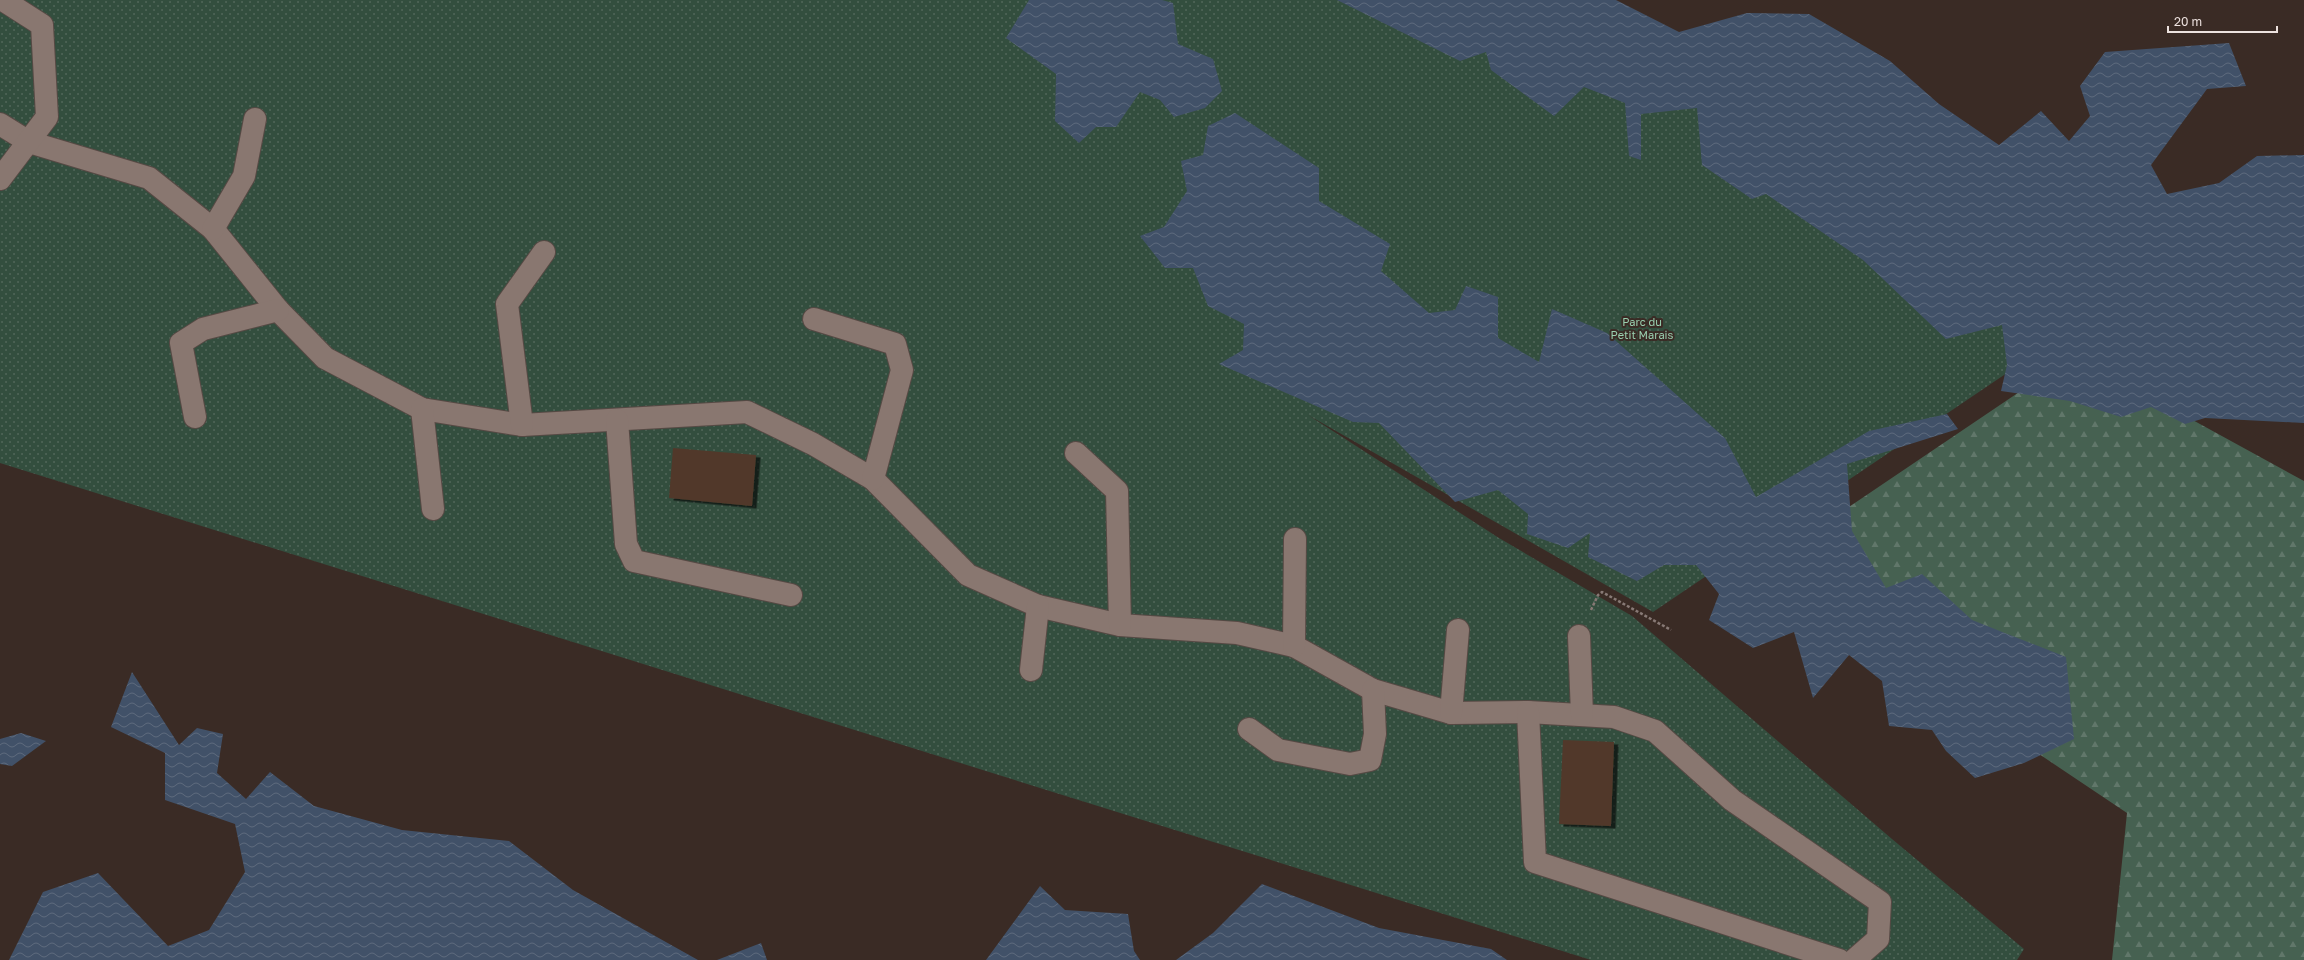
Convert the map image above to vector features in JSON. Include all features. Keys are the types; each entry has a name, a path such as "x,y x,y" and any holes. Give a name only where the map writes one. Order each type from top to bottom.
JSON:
{"lane":[{"path":"0,179 47,117 42,24 2,0"},
{"path":"213,229 244,176 255,119"},
{"path":"0,124 29,142 149,178 213,229 278,310 325,358 422,409 522,425 747,412 813,444 872,479 968,575 1038,606 1120,625 1237,633 1294,646 1373,690 1452,713 1528,712 1614,717 1655,731 1732,800 1880,902 1878,939 1854,960"},
{"path":"522,425 507,304 544,252"},
{"path":"195,417 181,343 203,329 278,310"},
{"path":"814,319 895,344 902,370 872,479"},
{"path":"422,409 433,509"},
{"path":"617,420 626,544 634,561 791,595"},
{"path":"1076,453 1117,491 1120,625"},
{"path":"1294,646 1295,539"},
{"path":"1031,670 1038,606"},
{"path":"1452,713 1458,630"},
{"path":"1578,636 1582,715"},
{"path":"1249,729 1278,750 1350,764 1370,760 1375,734 1373,690"},
{"path":"1528,712 1535,862 1839,960"}],"path":[{"path":"1578,636 1598,595 1602,592 1672,630"}],"green space":[{"name":"Parc du Petit Marais","path":"0,0 1515,0 2124,294 1653,612 1308,415 1499,538 1632,616 1892,839 2024,949 2017,960 1591,960 0,463"},
{"path":"2074,355 2304,481 2304,960 2112,960 2127,813 1760,567"}],"water":[{"path":"1029,0 1162,0 1173,3 1178,44 1213,59 1222,91 1205,108 1174,117 1160,100 1140,92 1116,127 1096,127 1079,143 1055,121 1056,74 1006,38"},
{"path":"1337,0 1616,0 1679,32 1747,13 1809,14 1890,61 1939,104 1999,145 2041,111 2069,141 2090,116 2080,86 2105,52 2229,43 2246,86 2207,89 2151,165 2167,194 2219,183 2257,156 2304,155 2304,423 2205,418 2185,424 2151,407 2121,417 2070,401 2001,391 2007,365 2002,325 1946,339 1863,260 1766,194 1752,199 1702,165 1697,108 1641,114 1641,160 1629,156 1625,103 1584,87 1554,116 1491,70 1486,52 1460,61"},
{"path":"1235,113 1319,168 1319,201 1390,244 1381,271 1429,313 1455,310 1466,286 1498,297 1498,338 1539,362 1552,309 1607,333 1725,438 1756,497 1869,431 1947,414 1958,429 1847,464 1852,531 1886,588 1922,574 1972,620 2066,657 2074,739 2024,763 1975,778 1946,751 1932,730 1889,726 1882,681 1849,655 1813,698 1794,632 1753,648 1709,620 1719,594 1696,565 1664,565 1637,581 1588,557 1590,533 1568,548 1527,534 1528,514 1498,490 1455,502 1379,423 1353,422 1219,364 1243,350 1244,324 1208,306 1193,268 1165,268 1140,236 1164,227 1187,191 1181,161 1203,155 1208,126"},
{"path":"132,672 179,745 197,728 223,734 217,773 246,799 270,772 314,806 402,830 509,841 573,890 698,960 9,960 43,892 98,873 168,946 209,930 245,872 235,824 165,800 165,753 111,727"},
{"path":"21,733 46,741 12,766 0,764 0,739"},
{"path":"1262,884 1379,928 1491,949 1507,960 1176,960 1213,933"},
{"path":"1040,886 1065,910 1128,914 1134,951 1140,960 986,960"},
{"path":"761,943 767,960 717,960"}],"building":[{"path":"673,448 756,455 752,506 669,498"},
{"path":"1563,740 1614,742 1611,826 1559,824"}]}
